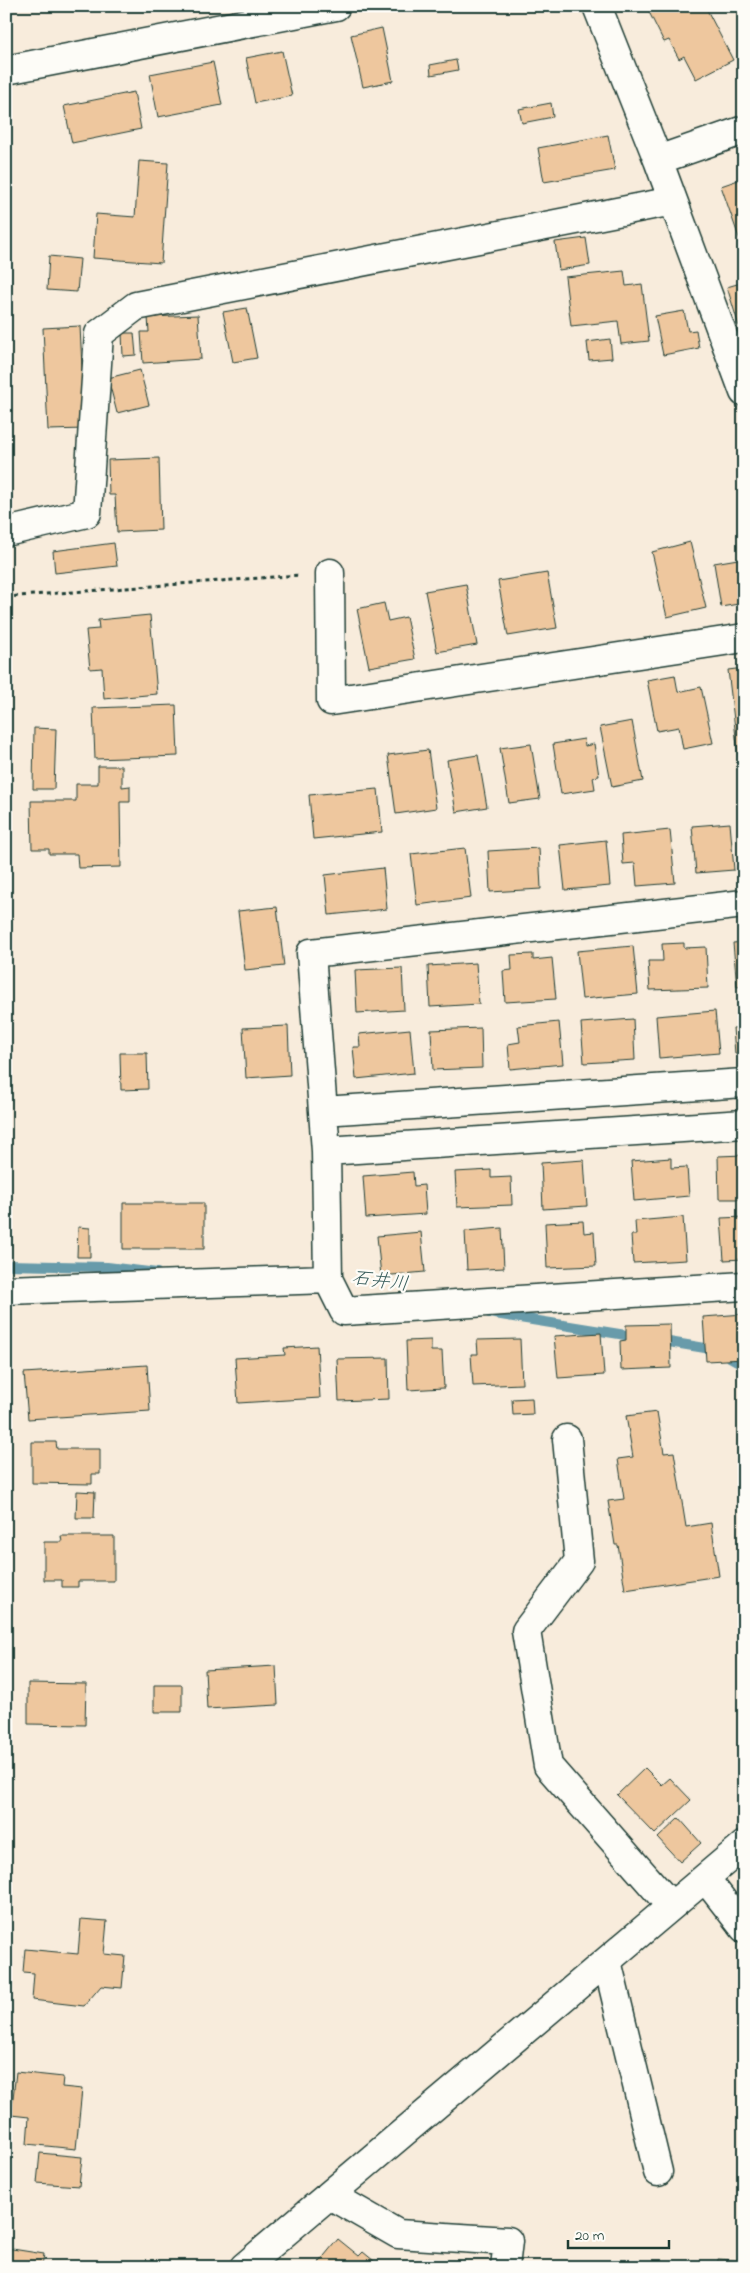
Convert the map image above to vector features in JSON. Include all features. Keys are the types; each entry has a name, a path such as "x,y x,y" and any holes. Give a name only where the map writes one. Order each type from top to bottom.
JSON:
{"street":[{"path":"6,70 230,16 336,6"},
{"path":"597,6 658,160 744,392"},
{"path":"658,160 744,130"},
{"path":"6,532 87,513 99,334 136,306 673,201"},
{"path":"330,573 331,701 744,638"},
{"path":"744,904 311,953 326,1151 328,1279 344,1311 744,1286"},
{"path":"323,1111 744,1083"},
{"path":"624,1090 626,1133"},
{"path":"326,1151 744,1124"},
{"path":"6,1290 328,1279"},
{"path":"567,1439 579,1561 526,1631 548,1766 671,1906"},
{"path":"244,2267 744,1845"},
{"path":"705,1878 744,1928"},
{"path":"607,1960 658,2172"},
{"path":"330,2195 398,2234 508,2241 505,2267"}],"path":[{"path":"6,597 330,573"}],"building":[{"path":"659,6 705,6 733,60 696,79 684,56 679,59 669,40 664,42 649,12"},
{"path":"382,28 393,81 363,87 351,35"},
{"path":"282,51 292,96 255,103 246,58"},
{"path":"456,60 458,70 431,75 430,65"},
{"path":"213,62 222,105 158,117 150,74"},
{"path":"134,92 141,129 72,143 64,106"},
{"path":"551,103 553,117 522,123 519,109"},
{"path":"608,135 615,170 544,182 538,148"},
{"path":"139,161 168,163 161,263 93,258 96,214 135,217"},
{"path":"744,178 744,248 743,249 721,186"},
{"path":"586,238 590,265 559,270 555,242"},
{"path":"49,256 80,259 77,292 47,290"},
{"path":"624,271 626,286 642,284 649,341 621,344 618,321 571,326 565,277"},
{"path":"744,282 744,324 739,326 727,287"},
{"path":"247,308 257,358 233,362 223,312"},
{"path":"684,311 688,331 696,330 699,348 663,355 655,316"},
{"path":"198,315 201,359 143,363 141,332 149,332 148,317"},
{"path":"80,326 85,429 48,430 43,328"},
{"path":"122,333 134,333 136,355 123,356"},
{"path":"610,339 612,358 589,360 587,342"},
{"path":"140,370 149,405 117,413 108,378"},
{"path":"159,458 161,530 117,532 115,495 109,495 108,460"},
{"path":"690,542 706,608 667,617 652,552"},
{"path":"114,543 117,566 55,573 53,551"},
{"path":"744,558 744,603 721,607 714,563"},
{"path":"547,573 557,628 508,636 498,581"},
{"path":"466,584 477,645 437,652 425,591"},
{"path":"384,603 388,621 406,617 415,659 369,667 357,609"},
{"path":"150,615 157,694 104,699 102,668 90,669 86,630 99,629 98,620"},
{"path":"744,668 744,762 739,762 728,670"},
{"path":"675,675 678,692 701,687 713,743 683,749 679,727 657,731 647,680"},
{"path":"176,705 178,756 95,759 93,708"},
{"path":"632,721 643,781 612,787 600,727"},
{"path":"34,728 56,729 54,789 33,789"},
{"path":"584,739 585,746 594,744 599,776 593,777 595,789 561,794 553,744"},
{"path":"531,744 540,799 509,803 500,748"},
{"path":"428,750 436,808 396,814 388,755"},
{"path":"478,755 487,807 456,812 447,760"},
{"path":"98,766 122,766 122,787 130,786 130,802 120,802 121,867 78,868 77,854 49,854 49,849 32,849 31,801 76,801 76,784 98,784"},
{"path":"378,789 382,832 313,839 309,795"},
{"path":"730,823 734,870 696,873 692,826"},
{"path":"670,830 675,883 637,886 635,863 623,864 621,835"},
{"path":"606,840 610,886 565,890 560,845"},
{"path":"465,848 471,898 417,905 411,854"},
{"path":"539,848 541,889 490,892 488,851"},
{"path":"383,868 387,909 329,915 325,875"},
{"path":"277,907 284,966 245,970 238,911"},
{"path":"744,942 744,986 737,987 733,943"},
{"path":"684,943 684,948 706,947 708,988 650,990 648,961 663,961 662,944"},
{"path":"633,946 638,994 582,999 577,951"},
{"path":"533,954 533,960 552,958 556,999 505,1002 503,971 512,970 511,955"},
{"path":"476,963 479,1004 430,1007 428,966"},
{"path":"402,968 404,1010 357,1013 355,970"},
{"path":"715,1011 719,1053 659,1058 656,1016"},
{"path":"633,1019 635,1060 584,1063 581,1023"},
{"path":"559,1022 563,1064 510,1069 508,1044 520,1042 518,1026"},
{"path":"288,1026 290,1075 246,1078 243,1028"},
{"path":"744,1027 744,1053 735,1054 733,1028"},
{"path":"481,1028 482,1068 433,1070 431,1030"},
{"path":"410,1029 414,1073 356,1079 353,1047 360,1047 359,1034"},
{"path":"120,1053 147,1053 148,1089 121,1090"},
{"path":"744,1155 744,1199 719,1199 718,1156"},
{"path":"671,1158 671,1168 687,1167 689,1196 634,1201 631,1161"},
{"path":"584,1160 587,1206 543,1209 541,1163"},
{"path":"491,1170 491,1178 511,1177 512,1205 457,1207 455,1172"},
{"path":"413,1172 414,1186 424,1185 426,1214 366,1218 363,1176"},
{"path":"123,1203 204,1203 204,1249 123,1249"},
{"path":"683,1217 686,1260 633,1263 631,1235 636,1235 635,1221"},
{"path":"744,1217 744,1259 724,1260 721,1218"},
{"path":"583,1221 584,1233 594,1232 596,1266 547,1268 545,1223"},
{"path":"78,1227 90,1228 90,1257 77,1257"},
{"path":"502,1228 504,1268 467,1270 465,1231"},
{"path":"421,1232 425,1272 381,1276 377,1236"},
{"path":"744,1314 744,1359 706,1361 703,1317"},
{"path":"670,1324 671,1368 621,1370 620,1341 626,1340 626,1325"},
{"path":"601,1333 604,1375 558,1378 554,1336"},
{"path":"520,1339 522,1384 473,1386 471,1354 478,1354 477,1340"},
{"path":"431,1340 431,1351 442,1351 444,1388 408,1390 406,1341"},
{"path":"317,1346 320,1398 238,1403 235,1358 285,1355 284,1348"},
{"path":"388,1358 389,1399 339,1401 337,1359"},
{"path":"147,1365 150,1411 28,1419 24,1373"},
{"path":"532,1398 533,1414 513,1415 512,1399"},
{"path":"657,1412 664,1453 674,1452 686,1527 711,1523 719,1576 625,1590 618,1545 615,1545 608,1501 624,1499 618,1459 633,1457 626,1416"},
{"path":"32,1442 56,1442 57,1449 100,1449 100,1474 92,1474 92,1484 32,1483"},
{"path":"77,1491 95,1492 94,1518 76,1518"},
{"path":"61,1536 114,1536 114,1581 78,1581 78,1587 62,1587 62,1580 44,1580 44,1542 62,1542"},
{"path":"276,1666 278,1705 207,1709 205,1670"},
{"path":"28,1683 86,1684 85,1725 28,1724"},
{"path":"154,1685 182,1685 182,1712 154,1712"},
{"path":"645,1768 662,1785 670,1778 691,1800 655,1834 617,1795"},
{"path":"679,1818 701,1843 680,1862 658,1838"},
{"path":"81,1919 107,1921 104,1954 125,1956 122,1988 101,1986 84,2006 32,2000 34,1973 23,1972 25,1949 78,1954"},
{"path":"16,2072 63,2077 62,2087 82,2089 76,2149 27,2144 29,2117 11,2115"},
{"path":"40,2153 82,2157 79,2186 37,2183"},
{"path":"338,2239 359,2256 363,2252 374,2261 370,2265 372,2267 315,2267"},
{"path":"6,2248 44,2254 42,2267 6,2267"},
{"path":"718,2259 744,2261 744,2267 717,2267"}],"waterway":[{"name":"石井川","path":"6,1265 107,1267 157,1273"},
{"name":"石井川","path":"489,1313 638,1337"},
{"name":"石井川","path":"657,1340 717,1350 744,1365"}]}
